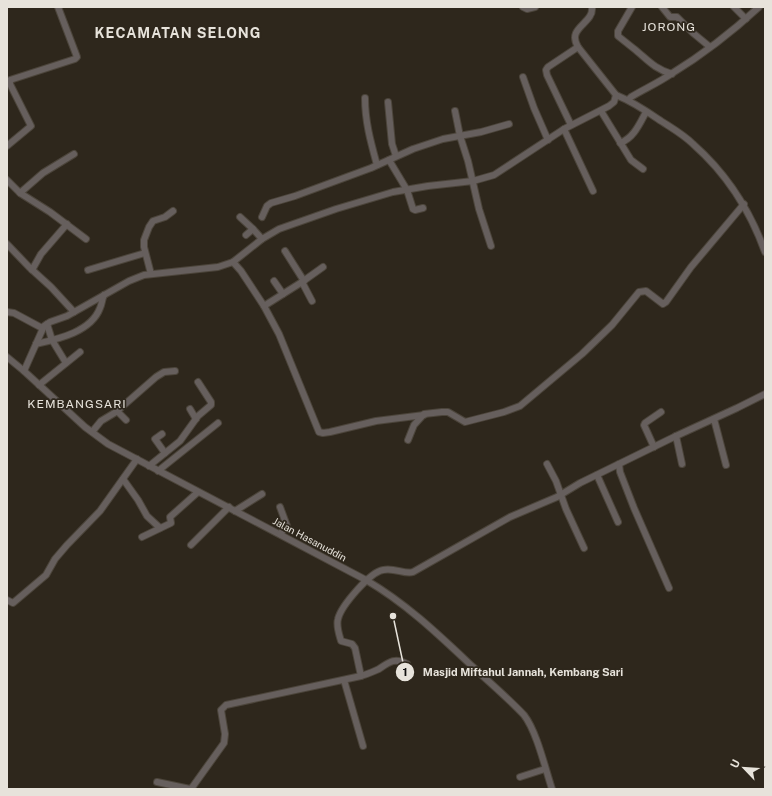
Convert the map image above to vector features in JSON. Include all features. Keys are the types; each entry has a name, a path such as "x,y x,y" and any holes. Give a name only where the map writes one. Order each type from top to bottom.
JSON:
{"street":[{"path":"7,146 30,128 31,125 10,84 10,80 75,59 77,57 58,7"},
{"path":"523,7 527,9 535,7"},
{"path":"600,7 592,9 590,17 575,35 575,40 578,47 616,95 628,100 693,143 730,183 744,204 765,252"},
{"path":"632,7 618,31 618,36 652,66 672,74"},
{"path":"662,7 670,17 677,17 710,47"},
{"path":"734,7 746,19"},
{"path":"628,100 672,74 710,47 759,7"},
{"path":"571,125 546,70 578,47"},
{"path":"523,77 534,108 548,140"},
{"path":"24,370 45,326 74,312 129,281 151,274 218,267 233,262 262,239 284,227 380,195 428,186 472,181 498,173 564,129 601,111 614,102 616,95"},
{"path":"365,98 367,128 377,165"},
{"path":"388,102 392,144 396,156"},
{"path":"455,111 479,209 491,246"},
{"path":"601,111 631,160 643,169"},
{"path":"620,143 626,140 634,132 646,112"},
{"path":"262,217 267,206 271,203 296,196 443,139 481,132 509,124"},
{"path":"564,129 593,191"},
{"path":"20,193 43,173 74,154"},
{"path":"389,160 407,190 413,209 423,208"},
{"path":"7,180 20,193 50,212 86,239"},
{"path":"233,262 241,271 264,306 279,334 319,432 330,432 376,421 442,412 448,412 466,422 504,412 520,406 582,354 612,325 639,292 646,291 663,304 666,302 691,267 744,204"},
{"path":"151,274 143,242 153,221 165,217 173,211"},
{"path":"240,217 262,239"},
{"path":"32,270 42,254 67,224"},
{"path":"246,235 253,229"},
{"path":"7,244 74,312"},
{"path":"285,251 312,301"},
{"path":"88,270 145,253"},
{"path":"264,306 303,282 323,267"},
{"path":"274,281 283,294"},
{"path":"36,344 70,334 84,326 94,318 100,309 104,295"},
{"path":"7,312 14,313 45,326 66,363"},
{"path":"39,384 80,352"},
{"name":"Jalan Hasanuddin","path":"7,357 24,370 92,432 108,444 366,580 391,595 432,627 520,711 528,721 552,789"},
{"path":"92,432 101,421 117,411 160,374 175,371"},
{"path":"149,466 182,438 200,414 211,405 211,402 198,382"},
{"path":"361,676 356,648 352,644 341,641 337,621 351,598 366,580 376,572 384,569 393,569 407,573 413,572 501,522 561,495 580,483 654,446 765,394"},
{"path":"190,409 196,419"},
{"path":"117,411 126,420"},
{"path":"654,446 644,426 645,423 661,412"},
{"path":"408,440 414,425 424,414"},
{"path":"714,419 726,464"},
{"path":"158,471 218,423"},
{"path":"162,434 155,440 165,453"},
{"path":"676,436 682,464"},
{"path":"7,600 13,604 46,575 55,559 69,542 100,511 137,459"},
{"path":"547,464 556,480 584,548"},
{"path":"619,464 622,477 634,508 669,588"},
{"path":"597,475 618,522"},
{"path":"123,479 147,516 160,528"},
{"path":"142,537 171,523 170,517 198,492"},
{"path":"235,511 262,494"},
{"path":"280,507 287,526 282,535"},
{"path":"191,545 228,508"},
{"path":"157,782 190,789 224,743 225,734 221,710 226,705 361,676 374,671 391,661 398,660 407,664"},
{"path":"344,680 363,746"},
{"path":"520,777 545,769"}],"place":[{"name":"Masjid Miftahul Jannah, Kembang Sari","path":"393,616"}],"district":[{"name":"JORONG","path":"669,27"},
{"name":"KECAMATAN SELONG","path":"178,33"},
{"name":"KEMBANGSARI","path":"77,404"}]}
